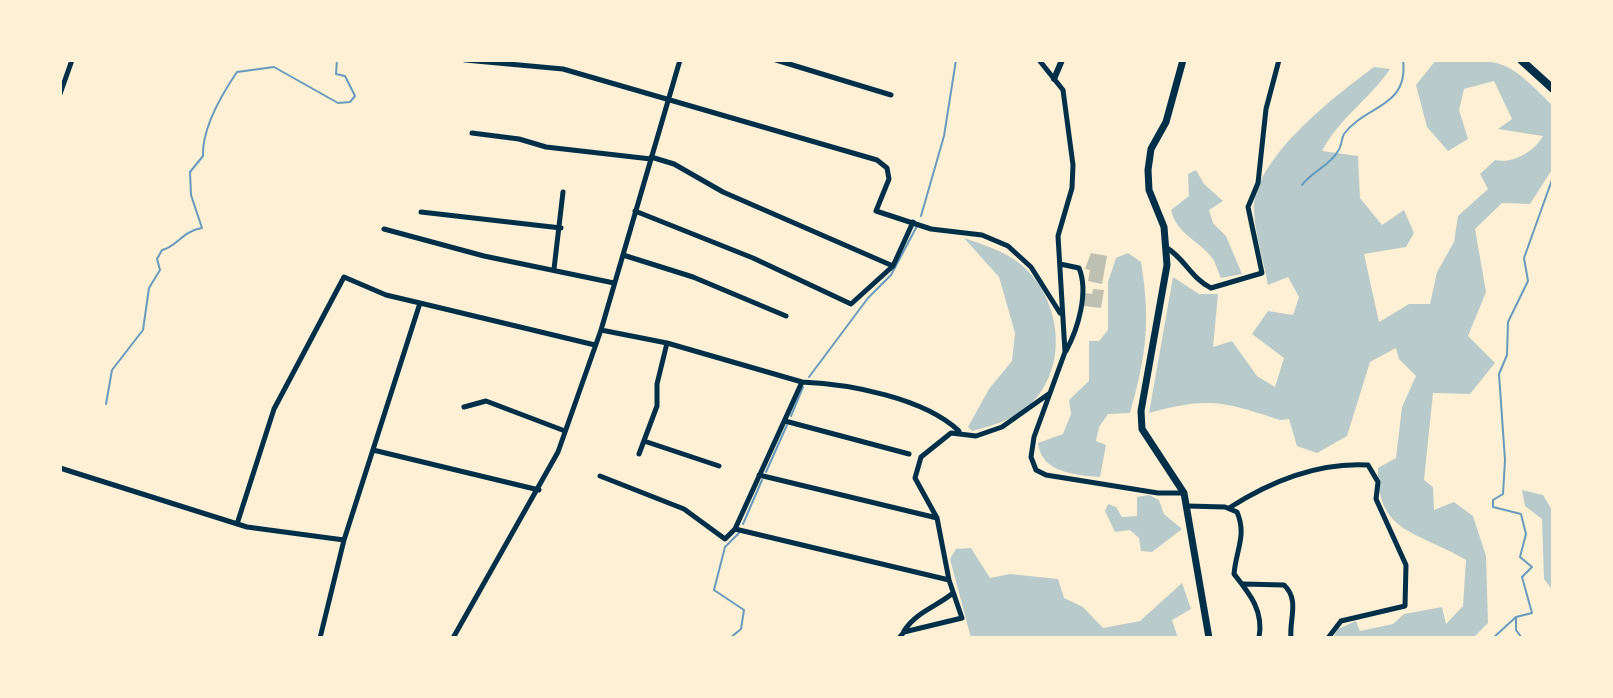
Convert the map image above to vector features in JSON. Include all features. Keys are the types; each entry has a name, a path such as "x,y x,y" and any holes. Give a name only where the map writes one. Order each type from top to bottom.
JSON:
{"main road":[{"path":"1183,60 1166,122 1151,149 1148,170 1149,190 1164,227 1167,248 1165,293 1141,411 1142,429 1184,493 1209,638"},
{"path":"1521,60 1553,89"}],"street":[{"path":"60,94 72,60"},
{"path":"465,60 563,69 877,160 887,168 889,179 876,211 931,229 982,235 1008,246 1031,267 1060,313"},
{"path":"453,638 539,490 565,431 601,330 680,60"},
{"path":"776,60 891,95"},
{"path":"1039,60 1063,90 1073,165 1072,188 1059,224 1060,313 1065,352"},
{"path":"1054,79 1062,60"},
{"path":"1167,248 1179,255 1196,281 1211,288 1262,273 1248,207 1258,183 1266,109 1279,60"},
{"path":"472,133 519,139 546,147 651,158 674,164 736,198 893,266"},
{"path":"554,269 563,192"},
{"path":"635,211 753,258 851,304 893,266 913,222"},
{"path":"421,212 561,228"},
{"path":"384,229 484,256 614,283"},
{"path":"623,255 693,277 786,316"},
{"path":"1060,264 1079,268 1083,278 1079,321 1034,437 1031,457 1036,470 1065,479 1158,493 1184,493"},
{"path":"237,524 274,409 344,277 386,295 595,345"},
{"path":"320,638 344,540 420,303"},
{"path":"601,330 667,343 802,382 832,383 923,407 959,431 976,436 1002,427 1052,391"},
{"path":"639,454 657,406 657,384 667,343"},
{"path":"600,476 684,509 725,539 735,529 802,382"},
{"path":"464,407 486,401 565,431"},
{"path":"785,421 909,454"},
{"path":"904,632 962,618 949,580 937,518 915,478 921,457 951,433 959,431"},
{"path":"644,441 719,466"},
{"path":"373,450 539,490"},
{"path":"1229,508 1272,483 1307,471 1341,463 1368,465 1378,482 1376,499 1406,565 1405,606 1341,621 1328,638"},
{"path":"60,468 237,524 344,540"},
{"path":"759,475 937,518"},
{"path":"1187,506 1229,508 1237,512 1243,526 1234,574 1256,603 1261,625 1259,638"},
{"path":"735,529 949,580"},
{"path":"1242,584 1284,585 1291,592 1294,605 1291,638"},
{"path":"899,638 916,615 935,608 953,593"}],"shaded area":[{"path":"1436,60 1476,60 1502,65 1524,78 1553,106 1553,168 1530,204 1502,203 1475,229 1486,292 1468,336 1495,363 1470,394 1433,393 1424,480 1433,487 1434,510 1454,502 1473,516 1486,556 1488,623 1473,638 1333,638 1338,629 1356,621 1360,631 1393,624 1404,614 1442,607 1446,624 1463,606 1466,560 1403,528 1384,506 1379,490 1378,468 1396,458 1402,407 1416,376 1399,359 1396,348 1370,362 1347,436 1317,453 1297,446 1289,419 1280,420 1215,403 1149,413 1173,277 1199,294 1218,294 1213,347 1232,341 1257,376 1275,387 1284,358 1252,334 1268,311 1293,315 1299,297 1288,277 1268,285 1255,220 1257,191 1266,171 1299,130 1374,67 1390,69 1337,128 1322,151 1358,156 1360,198 1382,225 1404,210 1414,233 1406,247 1364,254 1379,322 1409,304 1430,304 1437,272 1454,242 1458,216 1488,189 1480,174 1495,160 1522,156 1543,136 1498,129 1512,119 1494,81 1464,89 1459,110 1468,139 1448,151 1427,127 1416,85"},
{"path":"1196,170 1204,184 1223,201 1209,210 1213,223 1226,236 1242,274 1221,278 1213,259 1174,219 1171,210 1189,196 1188,174"},
{"path":"964,238 1004,253 1030,273 1050,306 1056,344 1054,363 1047,381 1031,404 1008,419 972,431 968,427 989,389 1012,361 1015,333 999,277"},
{"path":"1128,253 1141,262 1146,303 1143,356 1130,413 1108,414 1099,427 1096,441 1106,445 1100,477 1071,473 1046,461 1038,443 1063,434 1071,414 1069,400 1089,381 1089,341 1099,341 1108,330 1108,282 1116,258"},
{"path":"1522,490 1543,495 1553,512 1553,591 1544,579 1542,519 1525,506"},
{"path":"1149,495 1159,500 1164,514 1182,529 1152,552 1141,551 1139,538 1130,530 1115,532 1105,511 1108,504 1116,507 1122,517 1137,516 1137,497"},
{"path":"971,548 990,578 1010,574 1058,579 1064,598 1083,607 1103,628 1140,621 1182,583 1191,609 1172,620 1178,638 971,638 950,559 956,549"}],"building":[{"path":"1091,253 1107,256 1102,284 1088,281 1090,270 1085,269"},
{"path":"1093,289 1104,290 1101,308 1084,306 1085,293 1092,294"}],"waterway":[{"path":"106,404 112,370 143,330 149,288 160,270 157,259 162,250 189,232 202,228 191,195 190,172 203,156 209,123 237,72 274,67 338,103 350,102 355,96 345,76 336,74 337,60"},
{"path":"921,216 944,136 956,60"},
{"path":"1302,185 1335,156 1344,134 1353,124 1393,97 1403,76 1403,60"},
{"path":"1522,638 1516,630 1516,617 1532,613 1522,577 1532,567 1520,557 1526,534 1521,514 1493,507 1493,500 1503,494 1505,460 1499,374 1507,355 1508,322 1528,281 1524,258 1553,177"},
{"path":"809,377 868,298 891,275 917,226"},
{"path":"791,416 803,387"},
{"path":"766,472 787,425"},
{"path":"743,524 762,480"},
{"path":"730,638 741,629 744,610 714,590 725,547 739,533"},
{"path":"1493,638 1516,617"}]}
